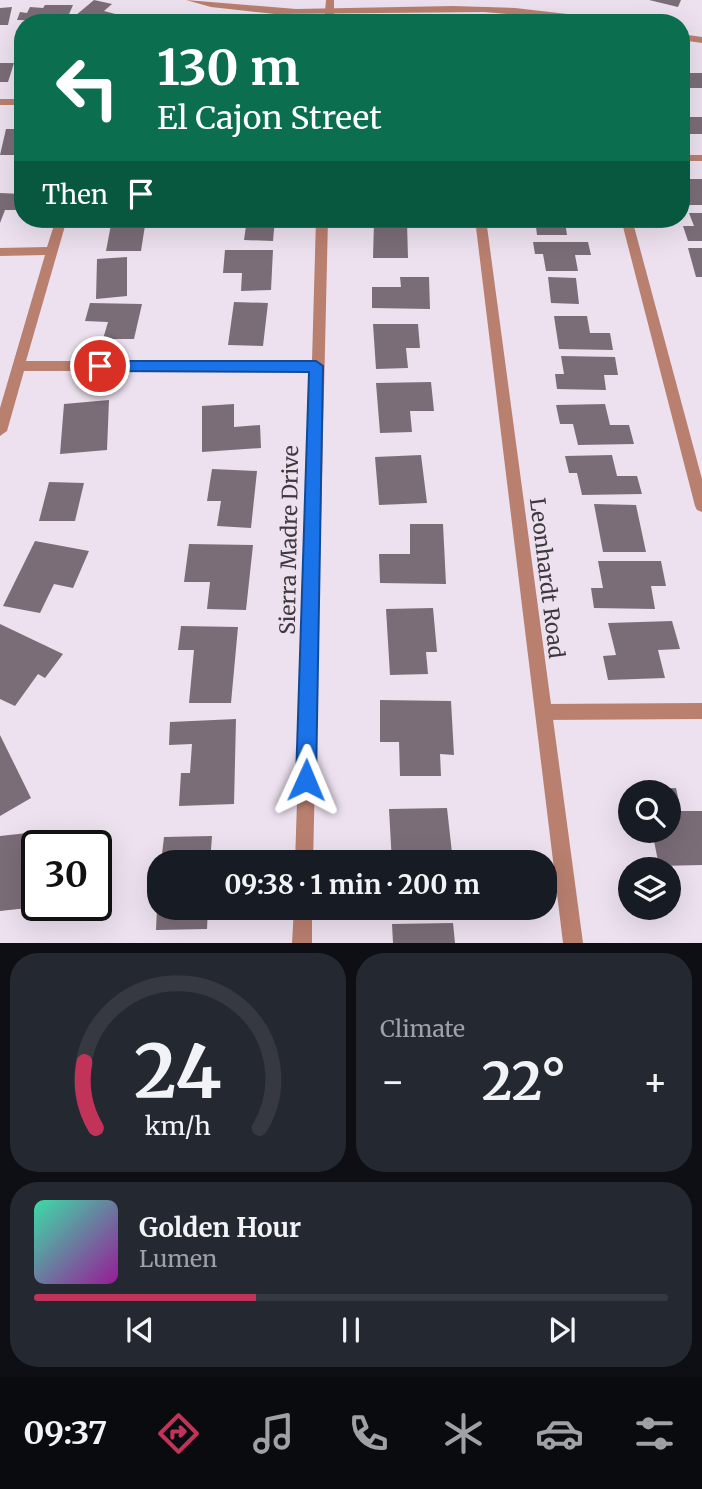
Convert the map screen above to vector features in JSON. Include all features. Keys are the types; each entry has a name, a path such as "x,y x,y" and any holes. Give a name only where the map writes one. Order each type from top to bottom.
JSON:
{"street":[{"path":"190,0 267,11 330,12 455,4 551,14"},
{"path":"330,0 330,12"},
{"path":"0,431 58,228"},
{"name":"Sierra Madre Drive","path":"304,850 322,228"},
{"name":"Leonhardt Road","path":"481,228 573,943"},
{"path":"628,228 702,506"},
{"path":"0,252 52,251"},
{"path":"19,366 316,366"},
{"path":"543,712 702,711"},
{"path":"302,943 303,920"}],"building":[{"path":"94,0 112,4 104,11 115,14 77,14"},
{"path":"649,0 681,0 678,7"},
{"path":"45,5 73,5 69,14 19,14 27,13 30,7 43,8"},
{"path":"12,7 8,25 0,25 0,8"},
{"path":"0,63 14,63 8,82 0,82"},
{"path":"690,73 702,73 702,88 690,88"},
{"path":"690,117 702,117 702,134 690,134"},
{"path":"6,129 14,129 14,155 0,155"},
{"path":"690,179 702,179 702,205 690,205"},
{"path":"0,193 14,194 14,210 5,210 0,223"},
{"path":"690,213 702,213 702,241 688,241 684,228 694,226"},
{"path":"110,228 145,228 141,251 106,251"},
{"path":"246,228 274,228 273,241 244,240"},
{"path":"374,228 407,228 408,258 373,258"},
{"path":"536,228 566,228 567,235 537,235"},
{"path":"533,242 588,242 591,255 575,255 578,271 546,271 543,254 535,254"},
{"path":"688,248 702,248 702,277 696,277"},
{"path":"225,250 273,250 271,290 241,291 242,273 223,273"},
{"path":"127,257 127,296 96,299 97,259"},
{"path":"400,277 429,277 430,309 372,308 372,287 401,287"},
{"path":"548,277 576,278 579,304 551,303"},
{"path":"234,302 268,303 263,346 228,345"},
{"path":"90,303 142,304 134,339 103,339 108,322 85,321"},
{"path":"554,316 587,316 590,333 610,333 613,350 559,349"},
{"path":"373,324 418,324 420,348 406,348 408,368 376,369"},
{"path":"561,356 615,357 618,375 604,375 606,390 557,389 555,374 564,374"},
{"path":"431,382 434,411 410,411 412,432 380,433 376,383"},
{"path":"109,400 107,450 60,454 64,404"},
{"path":"234,404 234,427 260,425 261,448 202,452 202,406"},
{"path":"605,404 610,425 629,425 634,444 578,445 573,424 560,424 556,405"},
{"path":"421,455 427,503 379,505 375,457"},
{"path":"612,455 617,476 637,476 642,494 582,495 577,473 569,473 565,456"},
{"path":"212,469 257,471 251,528 217,526 221,501 207,501"},
{"path":"49,482 84,483 75,521 39,521"},
{"path":"594,504 636,505 646,552 603,552"},
{"path":"410,524 443,524 446,584 380,583 379,554 410,554"},
{"path":"35,541 89,551 73,588 54,584 40,613 3,606"},
{"path":"189,544 253,545 246,610 207,609 210,582 184,582"},
{"path":"598,561 661,561 666,586 651,586 655,609 594,608 591,588 603,588"},
{"path":"433,608 437,652 426,652 428,674 390,675 386,609"},
{"path":"672,621 680,649 658,650 665,678 608,680 603,656 616,655 608,623"},
{"path":"0,624 63,654 45,678 38,674 15,706 0,699"},
{"path":"181,626 238,627 231,703 189,703 194,650 178,650"},
{"path":"380,700 451,701 454,755 440,754 441,776 400,776 399,742 380,742"},
{"path":"236,719 234,804 179,806 181,773 190,773 192,744 169,745 170,722"},
{"path":"0,735 31,798 0,816"},
{"path":"447,808 452,850 391,850 389,809"},
{"path":"681,811 702,811 702,865 681,865 681,857 657,857 654,843 681,843"},
{"path":"21,834 21,909 0,911 0,836"},
{"path":"212,836 211,850 162,850 164,837"},
{"path":"156,920 207,920 207,929 156,930"},
{"path":"453,923 455,943 393,943 392,924"}],"route":[{"path":"100,366 316,366 306,780"}]}
